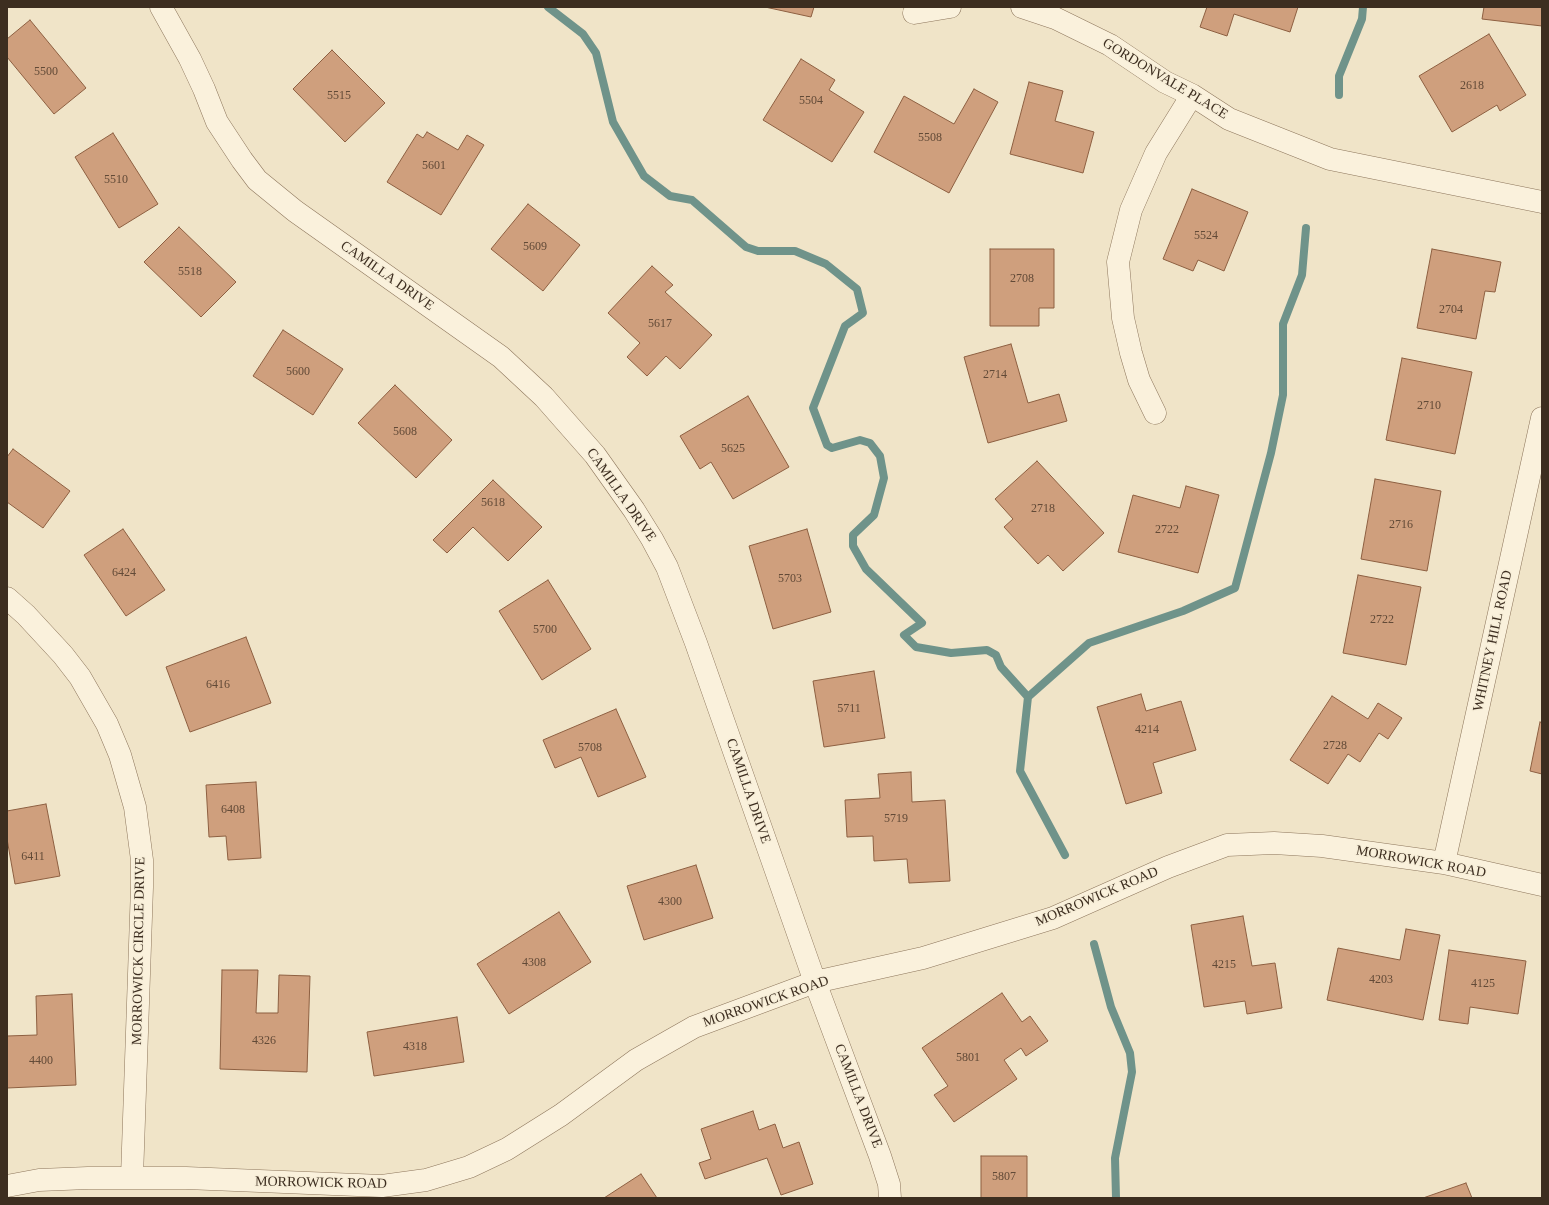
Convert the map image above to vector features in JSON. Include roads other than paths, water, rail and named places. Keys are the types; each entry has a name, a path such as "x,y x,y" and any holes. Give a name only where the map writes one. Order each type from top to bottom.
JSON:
{"street":[{"name":"CAMILLA DRIVE","path":"161,7 190,59 217,122 257,180 295,211 501,357 544,397 595,456 634,510 652,539 667,568 696,643 815,982 880,1156 889,1184 890,1198"},
{"path":"914,13 950,7"},
{"name":"GORDONVALE PLACE","path":"1022,7 1055,18 1110,45 1165,82 1192,95 1229,119 1330,159 1542,202"},
{"path":"1155,413 1139,380 1131,353 1123,318 1118,262 1132,210 1156,153 1192,95"},
{"name":"WHITNEY HILL ROAD","path":"1444,863 1542,421"},
{"name":"MORROWICK CIRCLE DRIVE","path":"7,598 26,615 63,655 80,677 107,724 118,749 135,806 142,860 142,886 132,1177"},
{"name":"MORROWICK ROAD","path":"7,1186 39,1180 132,1177 382,1186 426,1180 469,1167 507,1149 561,1115 636,1060 694,1027 815,982 923,958 1053,918 1168,866 1227,845 1274,843 1322,846 1444,863 1542,884"}],"waterway":[{"path":"548,7 583,34 596,53 613,122 644,176 670,196 692,200 746,247 758,251 795,251 826,264 857,289 863,313 845,326 813,408 827,445 832,448 860,440 870,443 880,456 884,478 874,515 853,535 853,546 866,569 922,623 904,635 916,647 951,653 987,650 996,655 1001,667 1028,697"},
{"path":"1339,95 1339,76 1362,19 1363,7"},
{"path":"1065,855 1020,771 1028,697 1089,643 1183,611 1235,588 1271,453 1283,395 1283,324 1302,275 1306,228"},
{"path":"1094,944 1111,1007 1130,1053 1132,1072 1115,1158 1116,1198"}]}
